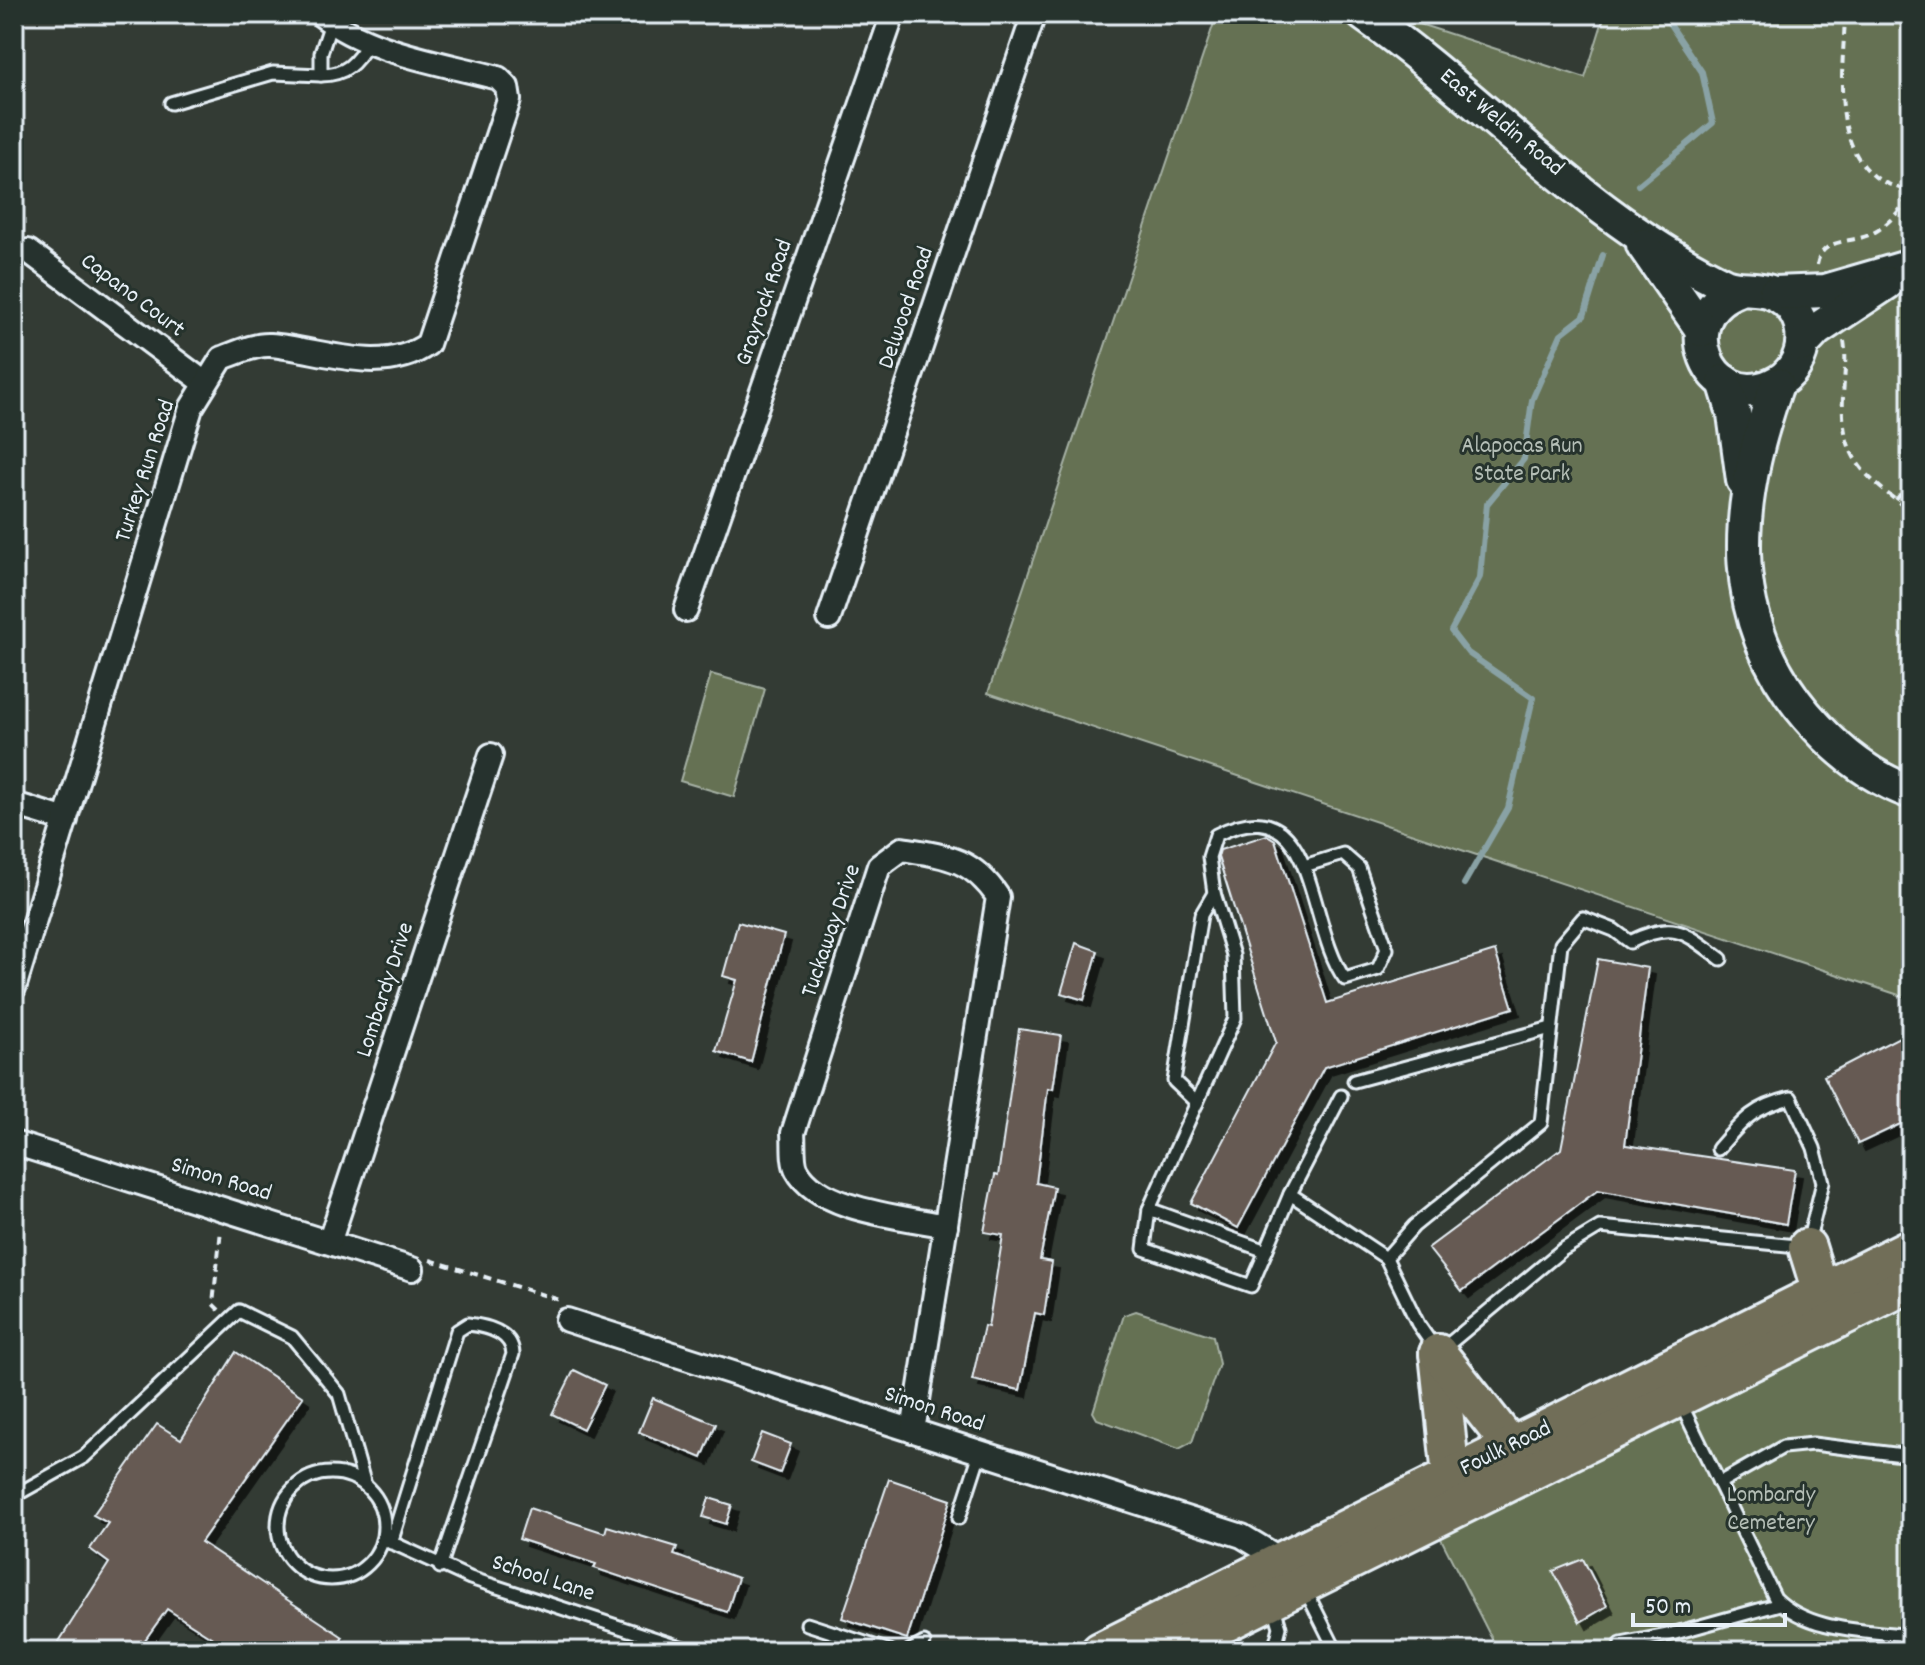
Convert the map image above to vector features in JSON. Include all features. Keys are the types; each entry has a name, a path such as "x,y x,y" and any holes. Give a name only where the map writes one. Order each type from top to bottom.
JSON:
{"main road":[{"path":"1807,1247 1821,1292"},
{"name":"Foulk Road","path":"1100,1651 1285,1582 1671,1384 1821,1292 1911,1247"},
{"name":"Foulk Road","path":"1169,1651 1285,1582 1451,1476 1511,1446 1671,1384 1911,1283"},
{"path":"1438,1353 1511,1446"},
{"path":"1438,1353 1451,1476"}],"street":[{"name":"Grayrock Road","path":"686,610 893,14"},
{"name":"Delwood Road","path":"829,618 1034,14"},
{"name":"East Weldin Road","path":"1363,14 1413,50 1636,236 1738,290"},
{"name":"Turkey Run Road","path":"14,988 191,408 222,358 266,345 375,360 402,358 428,344 509,100 507,87 498,78 369,42 325,18"},
{"name":"East Weldin Road","path":"1636,236 1677,290 1702,330"},
{"name":"Capano Court","path":"28,251 205,383"},
{"path":"1724,381 1755,390 1777,384 1793,369 1802,345 1830,304 1911,267"},
{"path":"1830,304 1759,289 1738,290 1715,303 1702,330 1706,360 1724,381 1734,414 1745,495 1742,550 1748,600 1778,677 1831,742 1862,767 1911,792"},
{"path":"1775,293 1797,315 1802,345"},
{"path":"1745,495 1777,384"},
{"name":"Lombardy Drive","path":"330,1240 491,755"},
{"path":"14,804 66,820"},
{"name":"Tuckaway Drive","path":"913,1431 946,1226 998,897 983,874 942,855 902,849 879,866 793,1133 796,1169 816,1191 845,1205 946,1226"},
{"name":"Simon Road","path":"14,1143 330,1240 412,1269"},
{"name":"Simon Road","path":"568,1311 913,1431 1242,1536 1285,1582"}],"lane":[{"path":"321,75 325,18"},
{"path":"171,103 273,73 338,75 349,69 369,42"},
{"path":"1304,866 1343,854 1359,868 1387,949 1378,969 1345,979 1334,964 1304,866 1287,833 1263,822 1239,823 1216,835 1209,857 1214,893 1233,955 1235,1018 1149,1209 1144,1249 1251,1286 1290,1194 1341,1096"},
{"path":"1197,1103 1174,1081 1201,915 1214,893"},
{"path":"1386,1258 1414,1226 1541,1123 1561,944 1583,918 1614,930 1630,942 1657,928 1688,935 1721,959"},
{"path":"1354,1081 1551,1028"},
{"path":"1290,1194 1386,1258 1418,1324 1438,1353 1562,1250 1600,1227 1807,1247 1823,1182 1814,1148 1791,1098 1763,1105 1745,1118 1718,1149"},
{"path":"1149,1209 1266,1251"},
{"path":"14,1496 84,1457 239,1311 292,1337 339,1394 365,1485"},
{"path":"387,1541 377,1499 365,1485 343,1474 320,1474 304,1480 281,1505 277,1522 279,1540 287,1557 300,1571 325,1580 344,1578 361,1571 387,1541 457,1331 468,1324 483,1326 503,1335 513,1347 508,1371 440,1567"},
{"path":"1671,1384 1780,1604 1791,1614 1811,1621 1911,1636"},
{"path":"1719,1483 1783,1447 1813,1444 1911,1456"},
{"path":"959,1518 980,1453"},
{"name":"School Lane","path":"387,1541 440,1567 693,1651"},
{"path":"1274,1651 1285,1582"},
{"path":"1285,1582 1336,1651"},
{"path":"1621,1644 1668,1635 1780,1604"},
{"path":"807,1624 890,1651"},
{"path":"909,1651 924,1643"}],"path":[{"path":"1845,14 1843,95 1853,151 1871,174 1911,193 1875,232 1859,240 1830,244 1821,252 1818,276 1847,360 1843,398 1850,451 1859,469 1911,512"},
{"path":"1896,500 1911,480"},
{"path":"223,1208 213,1304 229,1320"},
{"path":"412,1269 418,1256 568,1311"}],"green space":[{"name":"Alapocas Run State Park","path":"1217,14 1389,14 1585,78 1605,14 1911,14 1911,999 988,693"},
{"path":"711,674 765,689 734,797 680,781"},
{"name":"Lombardy Cemetery","path":"1911,1283 1911,1651 1498,1651 1432,1521"},
{"path":"1136,1311 1213,1336 1219,1364 1192,1442 1179,1449 1097,1419 1093,1412 1124,1315"}],"building":[{"path":"1267,835 1275,840 1327,1003 1495,951 1513,1008 1324,1067 1238,1228 1191,1203 1276,1042 1218,857 1220,850"},
{"path":"738,922 784,935 751,1062 716,1051 737,980 723,976"},
{"path":"1076,943 1098,951 1084,1000 1061,993"},
{"path":"1598,959 1648,968 1625,1145 1795,1170 1786,1224 1598,1190 1462,1291 1428,1248 1561,1149"},
{"path":"1019,1029 1061,1035 1053,1089 1048,1088 1036,1183 1054,1187 1040,1260 1052,1262 1044,1315 1035,1313 1020,1390 972,1380 984,1326 988,1327 1003,1235 984,1232 995,1175 998,1176"},
{"path":"1905,1034 1911,1044 1911,1119 1858,1144 1824,1076"},
{"path":"236,1352 303,1397 201,1542 343,1637 334,1651 233,1651 167,1609 137,1651 53,1651 109,1563 90,1549 108,1523 93,1515 157,1424 181,1439"},
{"path":"574,1370 605,1385 583,1429 552,1414"},
{"path":"653,1398 716,1424 702,1458 639,1432"},
{"path":"762,1433 791,1444 780,1473 751,1462"},
{"path":"889,1479 951,1500 907,1639 842,1618"},
{"path":"709,1498 732,1505 726,1524 703,1517"},
{"path":"529,1508 605,1533 607,1526 677,1547 674,1555 738,1578 727,1612 594,1568 596,1564 519,1539"},
{"path":"1583,1559 1607,1606 1580,1622 1553,1571"}],"waterway":[{"path":"1638,185 1713,123 1702,72 1663,14"},
{"path":"1464,884 1508,808 1533,698 1468,653 1451,631 1480,577 1487,504 1524,459 1532,400 1561,334 1584,316 1603,255"}]}
